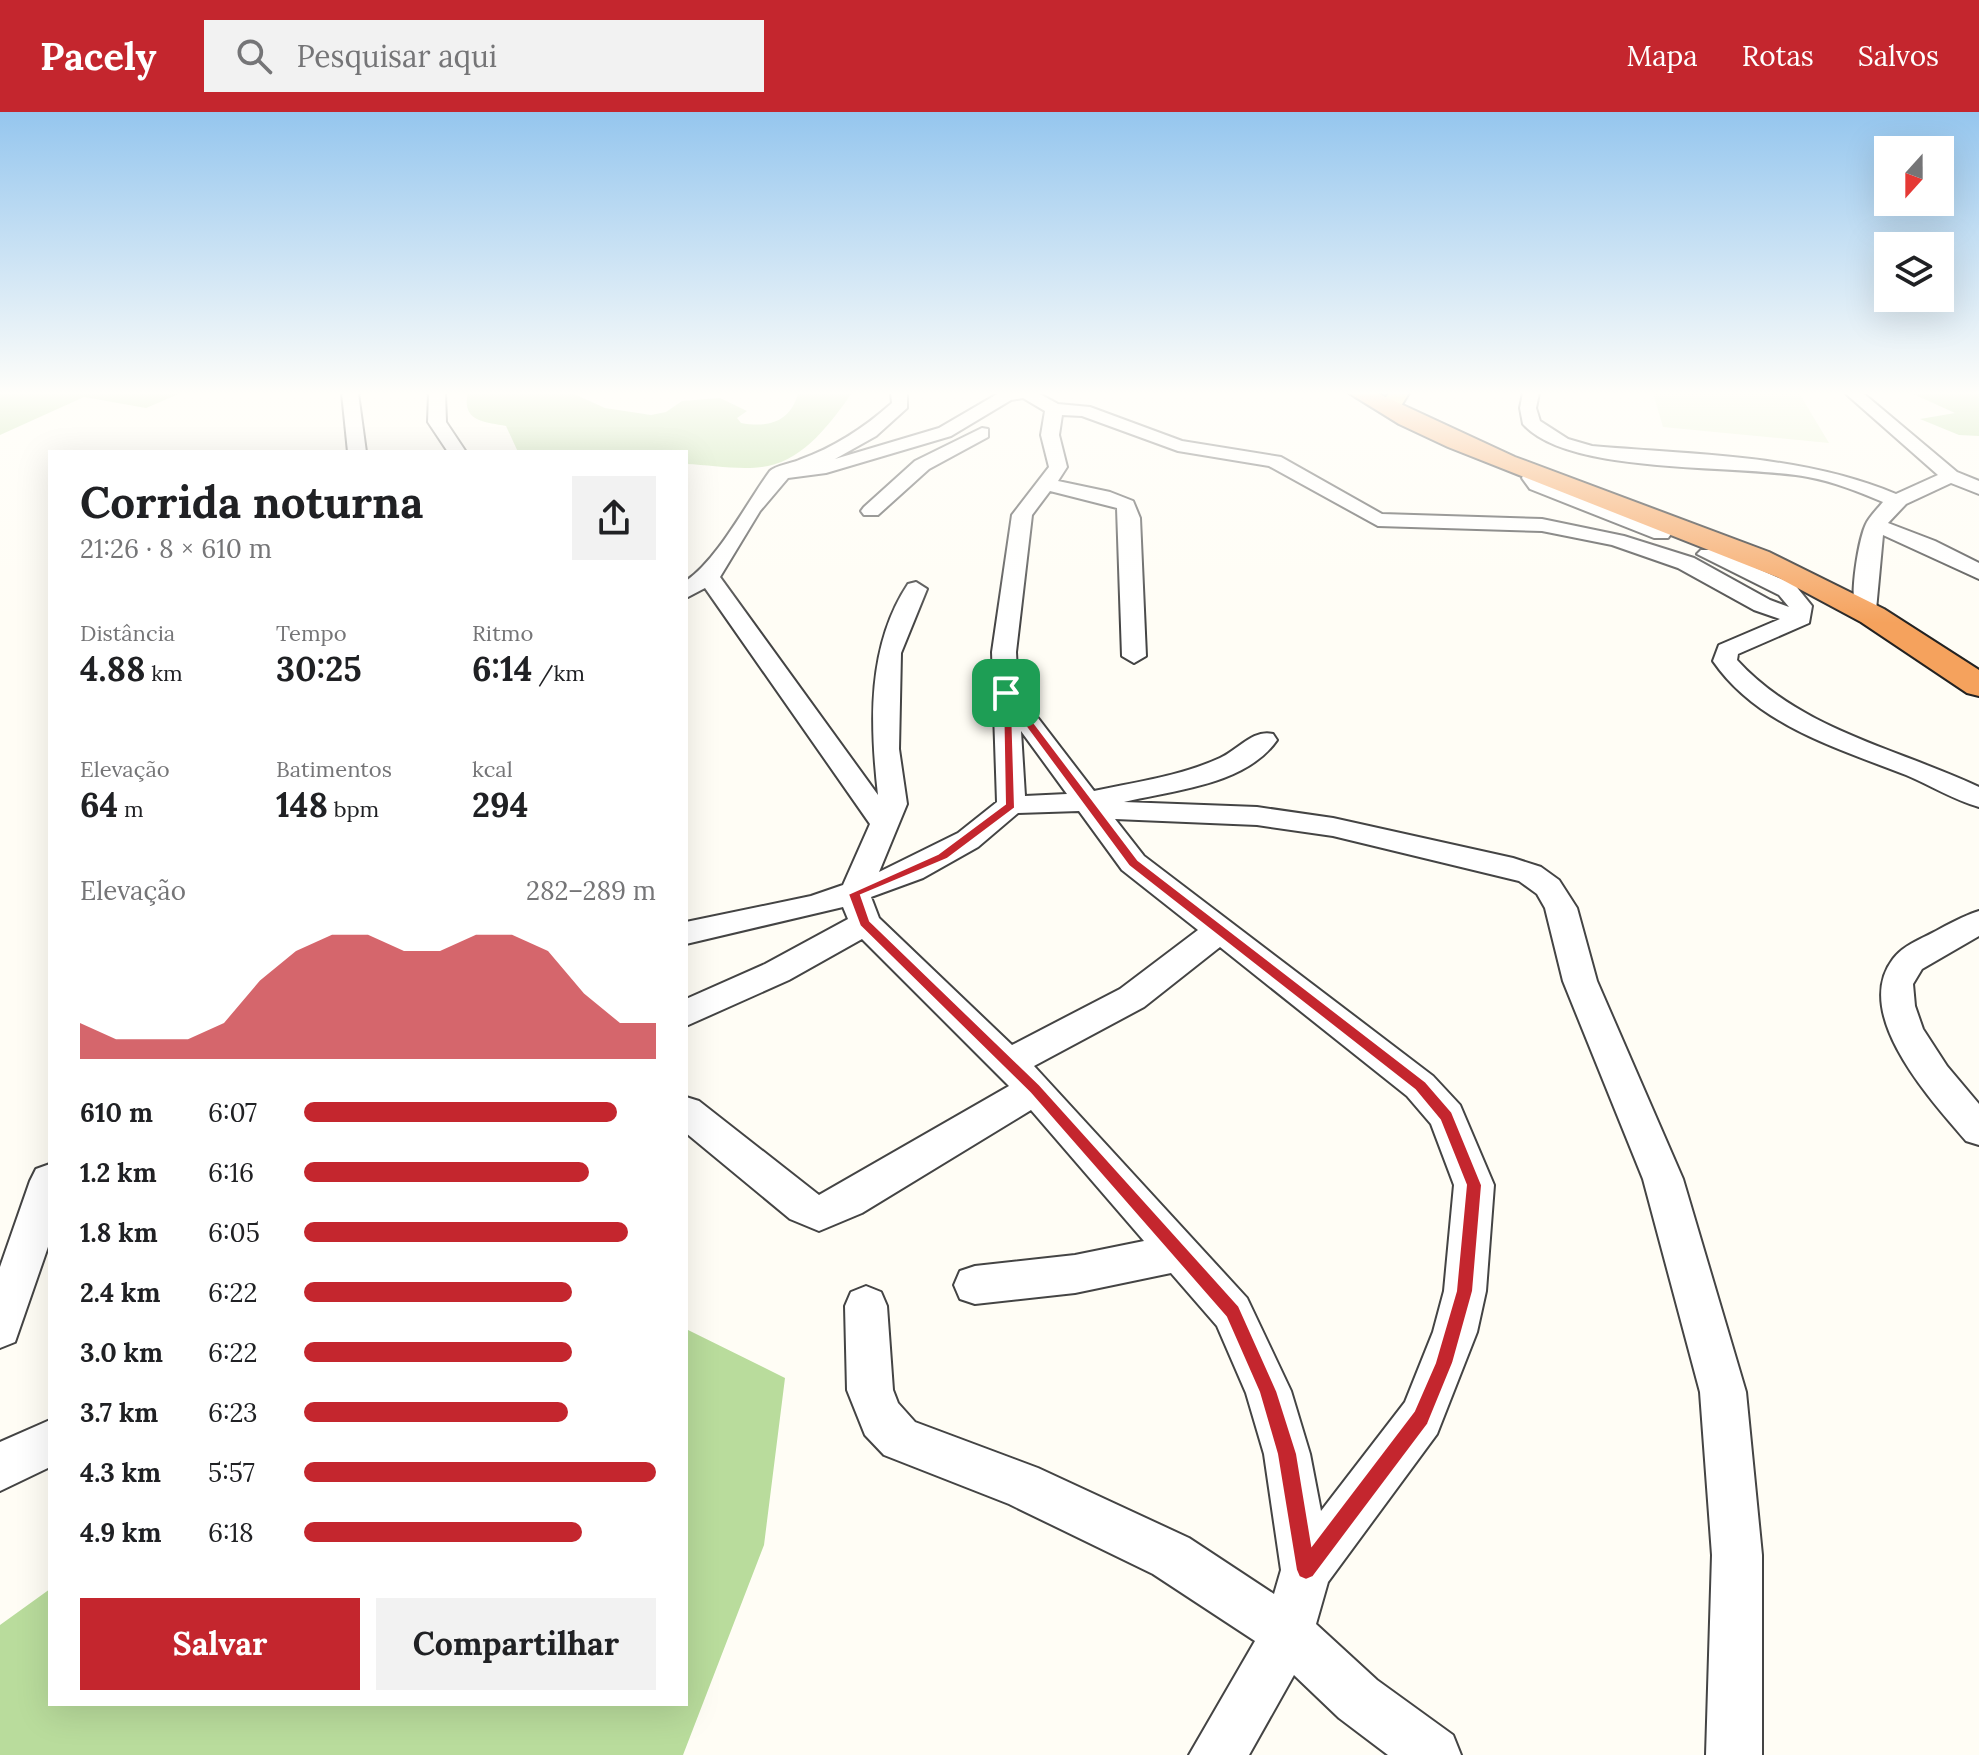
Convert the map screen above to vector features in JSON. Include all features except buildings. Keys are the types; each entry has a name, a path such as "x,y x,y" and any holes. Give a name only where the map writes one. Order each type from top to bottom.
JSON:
{"highway":[{"path":"1524,470 1760,558 1865,610 1979,686"}],"street":[{"path":"781,475 778,473 788,470"},
{"path":"688,590 708,576 752,508 781,475 811,470"},
{"path":"871,511 916,470"},
{"path":"1011,805 1004,652 1022,515 1028,503 1048,485 1057,470"},
{"path":"1289,470 1378,520 1542,525 1617,540 1686,563 1762,605 1801,618"},
{"path":"1793,470 1851,482 1897,501"},
{"path":"1943,470 1979,488"},
{"path":"1533,473 1531,478 1537,485 1779,585 1796,598 1801,606 1801,618"},
{"path":"1865,610 1875,525 1897,501 1932,488 1950,476"},
{"path":"1048,485 1103,496 1126,505 1130,518 1134,656"},
{"path":"1875,525 1928,545 1979,572"},
{"path":"708,576 885,825"},
{"path":"859,908 894,795 886,749 889,653 916,589"},
{"path":"1801,618 1727,650 1725,661 1737,678 1760,698 1808,724 1979,798"},
{"path":"1006,693 1133,863 1420,1086 1447,1116 1474,1185 1465,1291 1444,1363 1421,1418 1306,1570 1288,1633 1250,1704 1217,1755"},
{"path":"1090,806 1210,773 1247,756 1264,740"},
{"path":"688,1012 777,972 859,908 942,857 1011,805 1090,806 1257,816 1333,827 1530,874 1548,887 1561,908 1580,981 1663,1179 1723,1392 1737,1555 1734,1755"},
{"path":"688,933 859,908"},
{"path":"859,908 1022,1076 1232,1312 1268,1391 1287,1454 1306,1570"},
{"path":"1979,922 1905,965 1899,980 1898,997 1905,1032 1939,1083 1979,1130"},
{"path":"688,1114 804,1207 819,1214 848,1201 1132,998 1219,931"},
{"path":"0,1328 48,1187"},
{"path":"975,1285 1075,1274 1178,1253"},
{"path":"866,1306 870,1390 881,1419 900,1439 1021,1485 1171,1556 1288,1633 1358,1699 1433,1755"},
{"path":"0,1467 48,1444"}],"green space":[{"path":"688,1330 785,1378 764,1545 683,1755 0,1755 0,1625 48,1590 48,1706 688,1706"}],"route":[{"path":"1006,693 1123,851 1144,874 1420,1086 1447,1116 1474,1185 1465,1291 1455,1332 1421,1418 1306,1570 1287,1454 1268,1391 1232,1312 1035,1089 865,923 854,894 942,857 1011,805 1006,693"}]}
